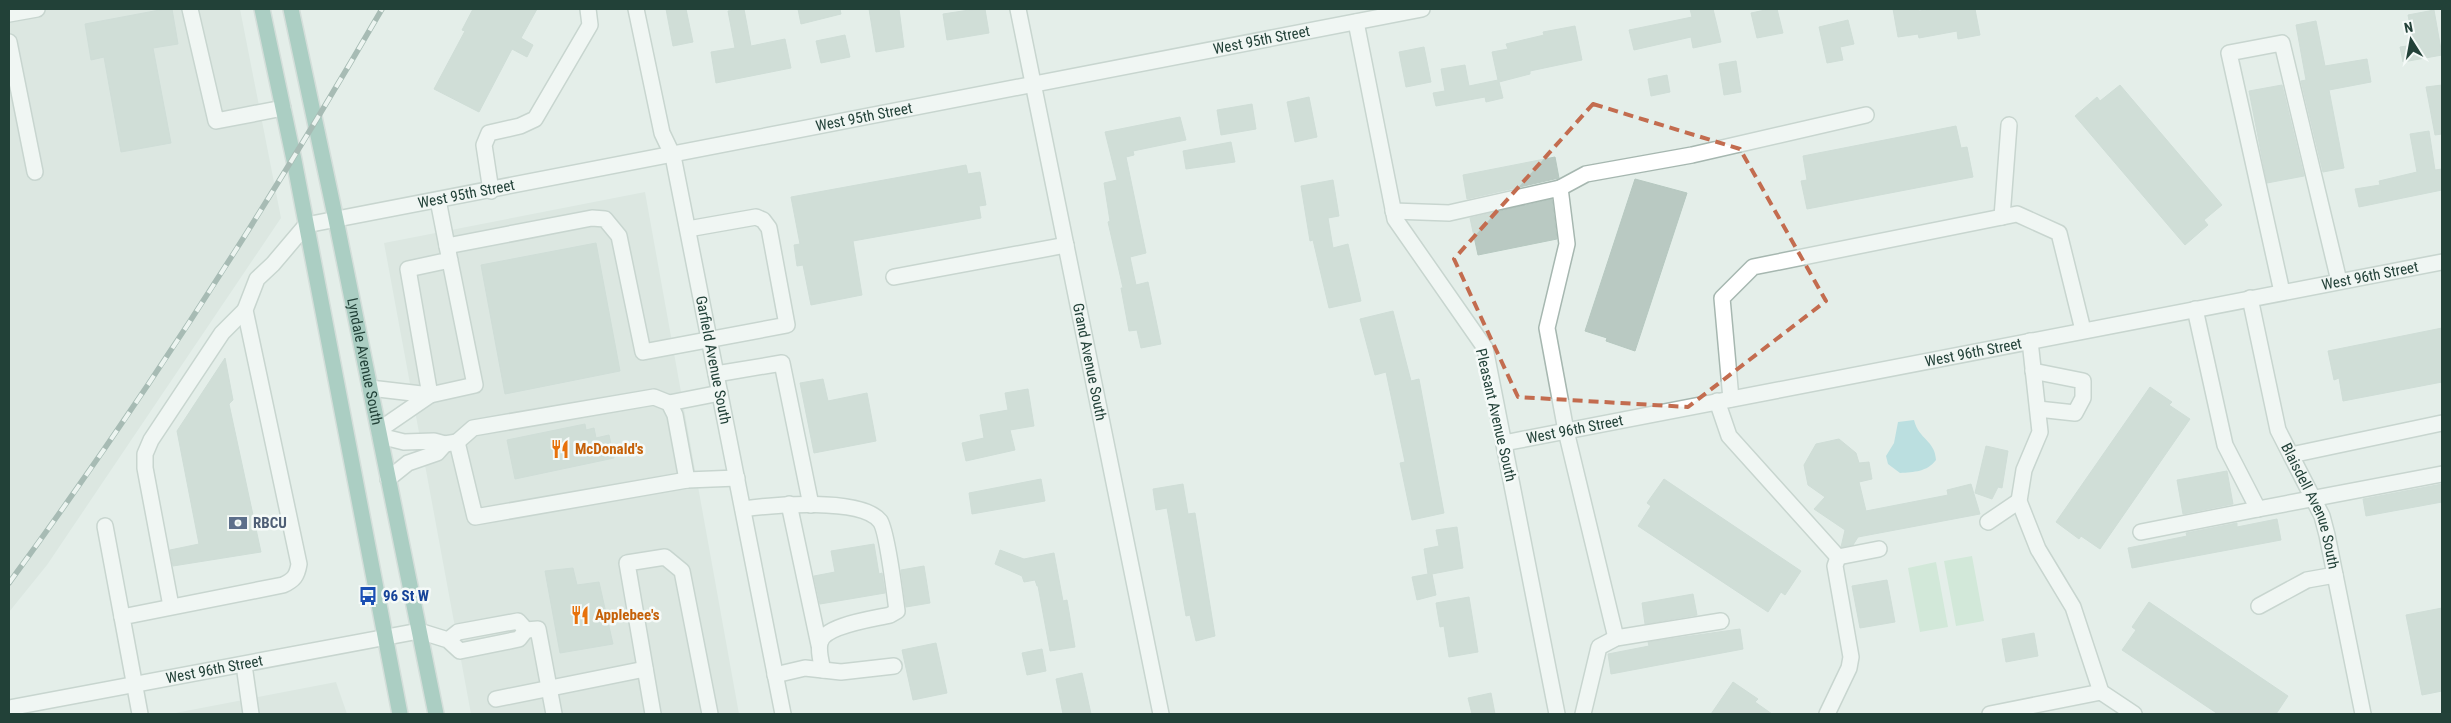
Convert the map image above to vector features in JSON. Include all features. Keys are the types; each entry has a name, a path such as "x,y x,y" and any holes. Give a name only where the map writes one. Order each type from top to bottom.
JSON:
{"main road":[{"path":"262,9 283,108 400,714"},
{"name":"Lyndale Avenue South","path":"291,9 336,220 436,714"}],"street":[{"path":"9,14 37,9"},
{"path":"190,9 216,120 283,108"},
{"path":"491,190 484,145 489,133 520,126 536,119 590,25 588,9"},
{"name":"Garfield Avenue South","path":"636,9 662,133 673,156 783,714"},
{"name":"Grand Avenue South","path":"1018,9 1161,714"},
{"name":"West 95th Street","path":"306,226 673,156 1033,83 1422,9"},
{"name":"Pleasant Avenue South","path":"1356,22 1395,218 1485,348 1557,714"},
{"path":"9,42 35,172"},
{"path":"2282,292 2229,53 2282,43 2339,281"},
{"path":"1393,211 1449,214 1560,188 1586,174 1692,155 1866,115"},
{"path":"2002,217 2009,125"},
{"path":"1560,188 1567,244 1546,328 1566,431 1616,638"},
{"path":"370,388 430,395 475,385 438,200"},
{"path":"1838,557 1728,436 1724,400 1722,298 1753,267 2016,214 2059,233 2083,330"},
{"path":"430,395 408,269 449,253 592,218 605,219 619,236 643,352 787,325 769,228 763,220 756,217 688,229"},
{"path":"171,606 144,454 150,440 222,333 245,310 257,279 273,264 306,226"},
{"path":"894,278 1066,245"},
{"name":"West 96th Street","path":"1504,443 2442,262"},
{"name":"Blaisdell Avenue South","path":"2250,298 2278,430 2322,516 2363,714"},
{"path":"2195,309 2225,445 2258,510"},
{"path":"122,617 283,585 293,580 298,574 299,564 245,310"},
{"path":"2030,341 2040,432 2024,470 2019,501 2038,549 2073,607 2100,692 2134,714"},
{"path":"716,374 782,363 811,505"},
{"path":"2033,371 2083,381 2083,398 2075,413 2038,409"},
{"path":"388,479 408,463 437,453 473,428 636,399 654,397 669,403 720,393"},
{"path":"379,433 430,395"},
{"path":"669,403 675,415 687,480"},
{"path":"2291,455 2442,423"},
{"path":"379,433 404,442 434,441 451,443"},
{"path":"451,443 475,517 687,480 736,478"},
{"path":"2141,532 2442,474"},
{"path":"1988,522 2019,501"},
{"path":"789,504 819,645 822,670"},
{"path":"743,509 789,504 836,506 869,512 881,522 894,583 897,611 890,615 837,628 822,638 819,645"},
{"path":"105,526 140,714"},
{"path":"1838,557 1879,549"},
{"path":"653,714 627,563 665,557 682,571 710,714"},
{"path":"1827,714 1849,668 1851,657 1836,566 1838,557"},
{"path":"2259,606 2307,580 2335,575"},
{"path":"1583,714 1599,647 1616,638 1721,622"},
{"path":"419,631 448,640 460,650 519,639 526,630 538,628 554,714"},
{"name":"West 96th Street","path":"9,708 51,708 135,685 419,631"},
{"path":"244,665 250,714"},
{"path":"775,675 805,668 841,672 894,666"},
{"path":"496,699 645,669"},
{"path":"1990,714 2100,692"}],"highlighted area":[{"path":"1593,104 1740,149 1826,301 1688,407 1518,397 1454,259"}],"shaded area":[{"path":"9,9 240,9 281,218 47,565 9,612"},
{"path":"645,192 739,714 471,714 384,243"},
{"path":"336,682 347,714 170,714"}],"green space":[{"path":"1972,556 1984,621 1956,626 1944,561"},
{"path":"1936,562 1948,627 1920,632 1908,568"}],"water":[{"path":"1914,420 1919,432 1933,448 1936,460 1924,469 1900,473 1888,464 1886,456 1894,443 1898,422"}],"building":[{"path":"172,9 178,44 153,48 171,143 121,152 104,57 91,60 85,24"},
{"path":"473,9 537,9 521,38 533,45 527,57 512,49 479,112 434,89 465,31 462,30"},
{"path":"666,9 686,9 693,42 673,46"},
{"path":"744,9 751,46 785,39 791,68 716,83 711,52 735,48 728,11"},
{"path":"798,9 840,9 841,14 801,24"},
{"path":"869,9 899,9 904,47 876,52"},
{"path":"985,9 989,33 947,40 943,14"},
{"path":"1690,9 1713,9 1721,42 1693,48 1691,37 1634,50 1629,30 1692,17"},
{"path":"1777,9 1783,33 1757,38 1751,13"},
{"path":"1893,9 1918,9 1919,11 1975,9 1980,35 1958,39 1957,31 1919,38 1918,34 1898,37"},
{"path":"2434,10 2442,55 2403,62 2400,47 2414,45 2408,15"},
{"path":"1848,20 1854,44 1840,47 1843,60 1827,63 1819,27"},
{"path":"2316,21 2325,66 2367,59 2371,82 2329,90 2344,168 2323,172 2301,81 2306,80 2296,25"},
{"path":"1575,26 1582,60 1530,71 1530,74 1499,82 1503,98 1486,102 1485,97 1436,106 1433,93 1445,91 1441,69 1465,65 1469,86 1498,80 1492,52 1508,49 1506,44 1544,35 1543,32"},
{"path":"845,35 850,57 821,63 816,41"},
{"path":"1424,47 1431,82 1406,87 1399,52"},
{"path":"1736,61 1741,92 1724,95 1719,64"},
{"path":"1667,75 1670,92 1651,96 1648,79"},
{"path":"2120,85 2222,205 2204,220 2208,225 2185,245 2075,116 2097,97 2100,101"},
{"path":"2282,85 2304,176 2267,183 2249,91"},
{"path":"2442,85 2442,134 2435,135 2426,87"},
{"path":"1309,97 1317,137 1295,142 1287,102"},
{"path":"1252,104 1256,129 1221,135 1217,110"},
{"path":"1180,117 1186,140 1133,151 1134,155 1126,157 1146,253 1130,257 1136,285 1148,282 1161,344 1141,348 1137,330 1129,331 1121,288 1123,288 1108,222 1110,221 1104,183 1117,180 1105,132"},
{"path":"1956,126 1961,148 1967,147 1973,177 1807,209 1801,181 1807,180 1803,156"},
{"path":"2429,131 2435,170 2442,169 2442,190 2359,207 2355,189 2380,185 2379,181 2417,172 2410,134"},
{"path":"1231,142 1235,162 1186,169 1183,151"},
{"path":"1555,157 1559,178 1467,199 1463,175"},
{"path":"966,165 968,174 980,172 986,205 979,206 981,218 853,241 862,295 811,305 803,265 797,266 794,245 800,244 791,197"},
{"path":"1635,179 1687,193 1635,351 1606,341 1607,338 1585,331"},
{"path":"1333,180 1339,216 1328,218 1333,248 1348,244 1361,301 1329,308 1313,240 1310,241 1301,186"},
{"path":"1552,199 1557,239 1478,255 1470,218"},
{"path":"596,243 620,371 505,394 481,265"},
{"path":"1393,311 1411,381 1419,379 1444,513 1412,520 1400,463 1405,462 1386,372 1375,375 1360,319"},
{"path":"2442,328 2442,382 2343,401 2339,378 2334,380 2328,351"},
{"path":"225,358 233,400 229,404 261,552 173,566 170,550 199,544 177,431"},
{"path":"823,379 828,401 867,393 876,441 814,453 800,383"},
{"path":"2150,387 2172,402 2169,405 2190,419 2100,549 2081,536 2079,539 2056,522"},
{"path":"1028,389 1034,426 1010,430 1015,450 966,461 962,443 984,438 980,415 1008,410 1005,393"},
{"name":"McDonald's","path":"585,424 586,430 594,428 596,438 609,435 614,458 515,479 507,440"},
{"path":"1839,439 1856,453 1859,463 1869,462 1872,479 1859,482 1866,511 1948,495 1947,490 1971,484 1980,514 1858,537 1853,545 1841,547 1845,530 1814,509 1825,497 1808,485 1804,465 1816,444"},
{"path":"1986,446 2008,451 2002,488 1998,487 1992,499 1975,493"},
{"path":"2227,471 2233,504 2183,514 2177,480"},
{"path":"1041,479 1045,501 972,514 969,493"},
{"path":"1664,479 1801,571 1785,595 1781,592 1768,612 1638,526 1651,506 1647,503"},
{"path":"1183,484 1188,514 1195,513 1215,636 1196,641 1190,615 1186,616 1167,508 1156,510 1153,489"},
{"path":"2442,484 2442,502 2366,516 2363,499"},
{"path":"2277,519 2281,540 2132,568 2128,548 2187,536 2186,533 2237,523 2237,527"},
{"path":"1457,527 1463,568 1432,574 1436,595 1417,600 1412,577 1428,574 1424,549 1439,546 1436,530"},
{"path":"874,544 879,574 882,573 885,593 820,604 814,576 835,572 831,551"},
{"path":"1000,550 1024,559 1054,553 1063,601 1067,600 1075,647 1050,651 1038,586 1035,580 1024,582 1022,576 995,564"},
{"path":"924,566 930,603 906,607 901,570"},
{"name":"Applebee's","path":"573,568 577,585 599,582 613,644 560,653 545,571"},
{"path":"1887,580 1895,622 1860,628 1852,586"},
{"path":"1693,594 1697,615 1645,624 1642,603"},
{"path":"1469,597 1478,652 1449,657 1444,626 1440,627 1436,603"},
{"path":"2149,602 2288,696 2276,714 2218,714 2122,650 2136,630 2132,627"},
{"path":"2442,608 2442,691 2422,695 2406,615"},
{"path":"1740,629 1743,649 1611,674 1608,654 1649,646 1648,642"},
{"path":"2034,633 2038,656 2006,662 2002,639"},
{"path":"936,643 947,693 913,700 902,650"},
{"path":"1042,649 1046,671 1027,675 1022,653"},
{"path":"1082,673 1091,714 1063,714 1056,679"},
{"path":"1733,682 1758,699 1755,702 1772,714 1711,714"},
{"path":"1491,693 1495,714 1472,714 1468,698"}],"railway":[{"path":"9,583 108,444 203,301 294,156 382,9"}],"place":[{"name":"McDonald's","path":"560,449"},
{"name":"RBCU","path":"238,523"},
{"name":"96 St W","path":"368,596"},
{"name":"Applebee's","path":"580,615"}]}
